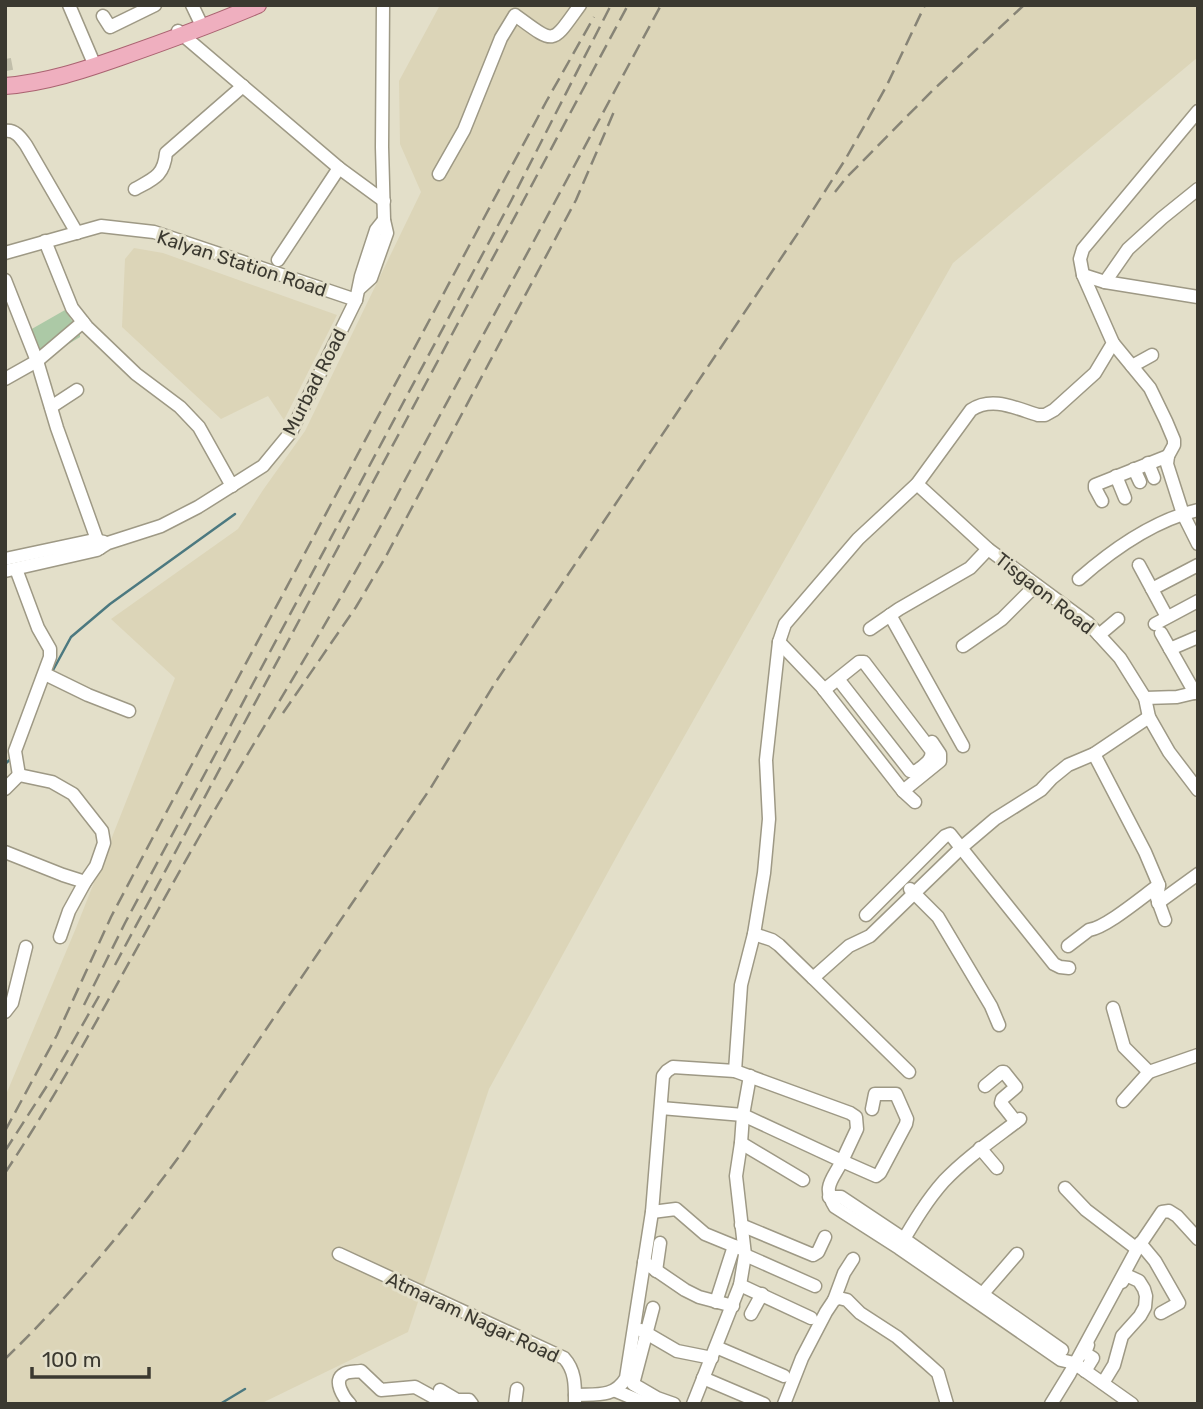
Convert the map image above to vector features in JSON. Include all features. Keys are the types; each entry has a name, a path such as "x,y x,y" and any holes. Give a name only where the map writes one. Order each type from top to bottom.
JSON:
{"main road":[{"path":"8,80 74,68 181,33 245,7"}],"street":[{"path":"69,5 93,62"},
{"path":"103,16 110,27 155,5"},
{"path":"192,5 202,24"},
{"name":"Murbad Road","path":"11,570 161,526 198,507 264,466 291,432 358,294 371,278 387,233 384,220 382,147 383,5"},
{"path":"439,174 464,130 501,38 515,15 550,37 565,29 580,5"},
{"path":"181,33 339,168 384,201"},
{"path":"135,189 158,176 165,165 166,153 243,86"},
{"path":"1198,111 1083,249 1080,259 1083,275 1113,343 1150,388 1174,440 1167,464 1183,514 1198,544"},
{"path":"5,131 19,135 77,233"},
{"path":"278,260 339,168"},
{"path":"1105,282 1128,250 1198,189"},
{"name":"Kalyan Station Road","path":"5,253 101,226 155,232 358,294"},
{"path":"45,242 72,308 136,374 190,417 232,486"},
{"path":"1083,275 1105,282 1197,294"},
{"path":"5,280 37,361 51,407 102,544"},
{"path":"5,379 37,361 83,322"},
{"path":"735,1071 741,985 754,933 764,873 769,819 766,760 779,642 785,624 858,539 917,484 971,410 992,402 1045,415 1095,373 1113,343"},
{"path":"50,350 58,363"},
{"path":"1132,366 1152,355"},
{"path":"51,407 76,390"},
{"path":"1102,501 1094,486 1122,470 1168,456"},
{"path":"1148,463 1154,478"},
{"path":"1122,470 1140,482"},
{"path":"1122,470 1125,498"},
{"name":"Tisgaon Road","path":"917,484 988,549 1088,623 1120,658 1145,698 1149,717 1169,752 1198,790"},
{"path":"1079,579 1129,540 1183,514 1198,510"},
{"name":"Murbad Road","path":"5,559 94,540 102,544"},
{"path":"870,629 970,568 988,549"},
{"path":"1139,565 1167,617"},
{"path":"1152,589 1198,565"},
{"path":"5,789 18,771 15,751 50,657 50,649 11,570"},
{"path":"963,646 1002,619 1036,584"},
{"path":"1145,698 1177,697 1196,692 1158,629 1167,617 1198,601"},
{"path":"890,615 963,746"},
{"path":"1099,635 1118,619"},
{"path":"1170,649 1198,637"},
{"path":"779,642 822,688 903,791 915,802"},
{"path":"822,688 856,658 862,655 866,657 941,757 937,764 903,791"},
{"path":"822,688 859,662 864,662 931,750 930,760 915,772 910,771 842,684"},
{"path":"45,674 129,711"},
{"path":"813,978 849,946 870,936 962,847 995,819 1041,790 1068,765 1094,754 1149,717"},
{"path":"1094,754 1145,852 1159,885 1157,898 1165,920"},
{"path":"18,771 50,787 74,794 102,831 104,843 96,866 69,911 60,937"},
{"path":"866,915 948,834 952,835 1054,964 1069,968"},
{"path":"5,852 85,882"},
{"path":"1158,903 1198,874"},
{"path":"901,881 938,917 991,1006 999,1025"},
{"path":"1068,946 1088,930 1108,921 1159,885"},
{"path":"754,933 779,945 909,1072"},
{"path":"5,1012 12,1003 26,947"},
{"path":"1112,1008 1124,1047 1149,1072"},
{"path":"1123,1101 1149,1072 1198,1055"},
{"path":"652,1402 632,1381 658,1153 663,1076 673,1067 735,1071 850,1112 856,1117 863,1132 828,1188 829,1197 835,1207 865,1220 901,1243 1062,1360 1103,1383 1132,1404"},
{"path":"901,1243 939,1187 981,1149 1018,1121 1001,1103 1016,1087 1004,1072 985,1086"},
{"path":"693,1404 740,1285 741,1225 736,1176 750,1076"},
{"path":"661,1108 743,1115 878,1175 906,1125 897,1094 875,1094 875,1109 850,1112"},
{"path":"740,1148 803,1180"},
{"path":"981,1149 997,1168"},
{"path":"1065,1188 1086,1210 1139,1246 1155,1261 1179,1303 1161,1313"},
{"path":"652,1212 676,1209 705,1234 815,1286"},
{"path":"1054,1399 1075,1367 1093,1358 1086,1355 1085,1351 1139,1246 1165,1210 1177,1216 1198,1239"},
{"path":"741,1225 813,1255 818,1252 825,1237"},
{"path":"656,1271 660,1243"},
{"path":"716,1302 741,1250"},
{"name":"Atmaram Nagar Road","path":"339,1254 564,1358 574,1375 575,1399"},
{"path":"979,1298 1017,1254"},
{"path":"784,1404 802,1358 853,1259"},
{"path":"644,1262 699,1297 733,1306"},
{"path":"1103,1315 1126,1275 1139,1282 1146,1296 1144,1307 1140,1316 1122,1336 1114,1365 1103,1383"},
{"path":"1149,1286 1163,1275"},
{"path":"740,1285 811,1318"},
{"path":"751,1314 762,1294"},
{"path":"834,1300 847,1300 860,1313 897,1337 938,1373 947,1404"},
{"path":"616,1391 626,1378 640,1329 653,1308"},
{"path":"640,1329 677,1351 714,1353 784,1376"},
{"path":"350,1404 342,1394 339,1380 345,1373 361,1371 381,1390 413,1387 439,1396 469,1400 472,1404"},
{"path":"703,1378 764,1404"},
{"path":"516,1404 517,1389"},
{"path":"575,1399 616,1391 652,1402 674,1404"}],"shaded area":[{"path":"440,5 1198,5 1198,57 953,263 630,832 489,1089 408,1332 260,1404 5,1404 5,1097 76,928 175,678 111,619 238,529 305,431 421,192 400,144 399,81"},
{"path":"134,248 163,253 337,315 284,420 268,396 221,419 122,327 125,259"}],"green space":[{"path":"65,310 80,337 42,360 30,330"}],"waterway":[{"path":"52,672 71,637 110,604 235,514"},
{"path":"5,764 13,757"},
{"path":"220,1404 245,1389"}],"tunnel":[{"path":"5,59 8,75"}],"railway":[{"path":"84,1005 125,923 511,201 611,5"},
{"path":"115,965 628,5"},
{"path":"5,1173 56,1091 198,839 355,573 661,5"},
{"path":"5,1359 98,1260 181,1154 430,789 495,683 845,160 887,85 925,5"},
{"path":"835,192 932,91 1024,5"},
{"path":"5,1131 57,1035 111,917 152,839 594,17"},
{"path":"283,713 356,607 385,558 576,200 616,107"},
{"path":"5,1151 52,1078 99,996"}]}
